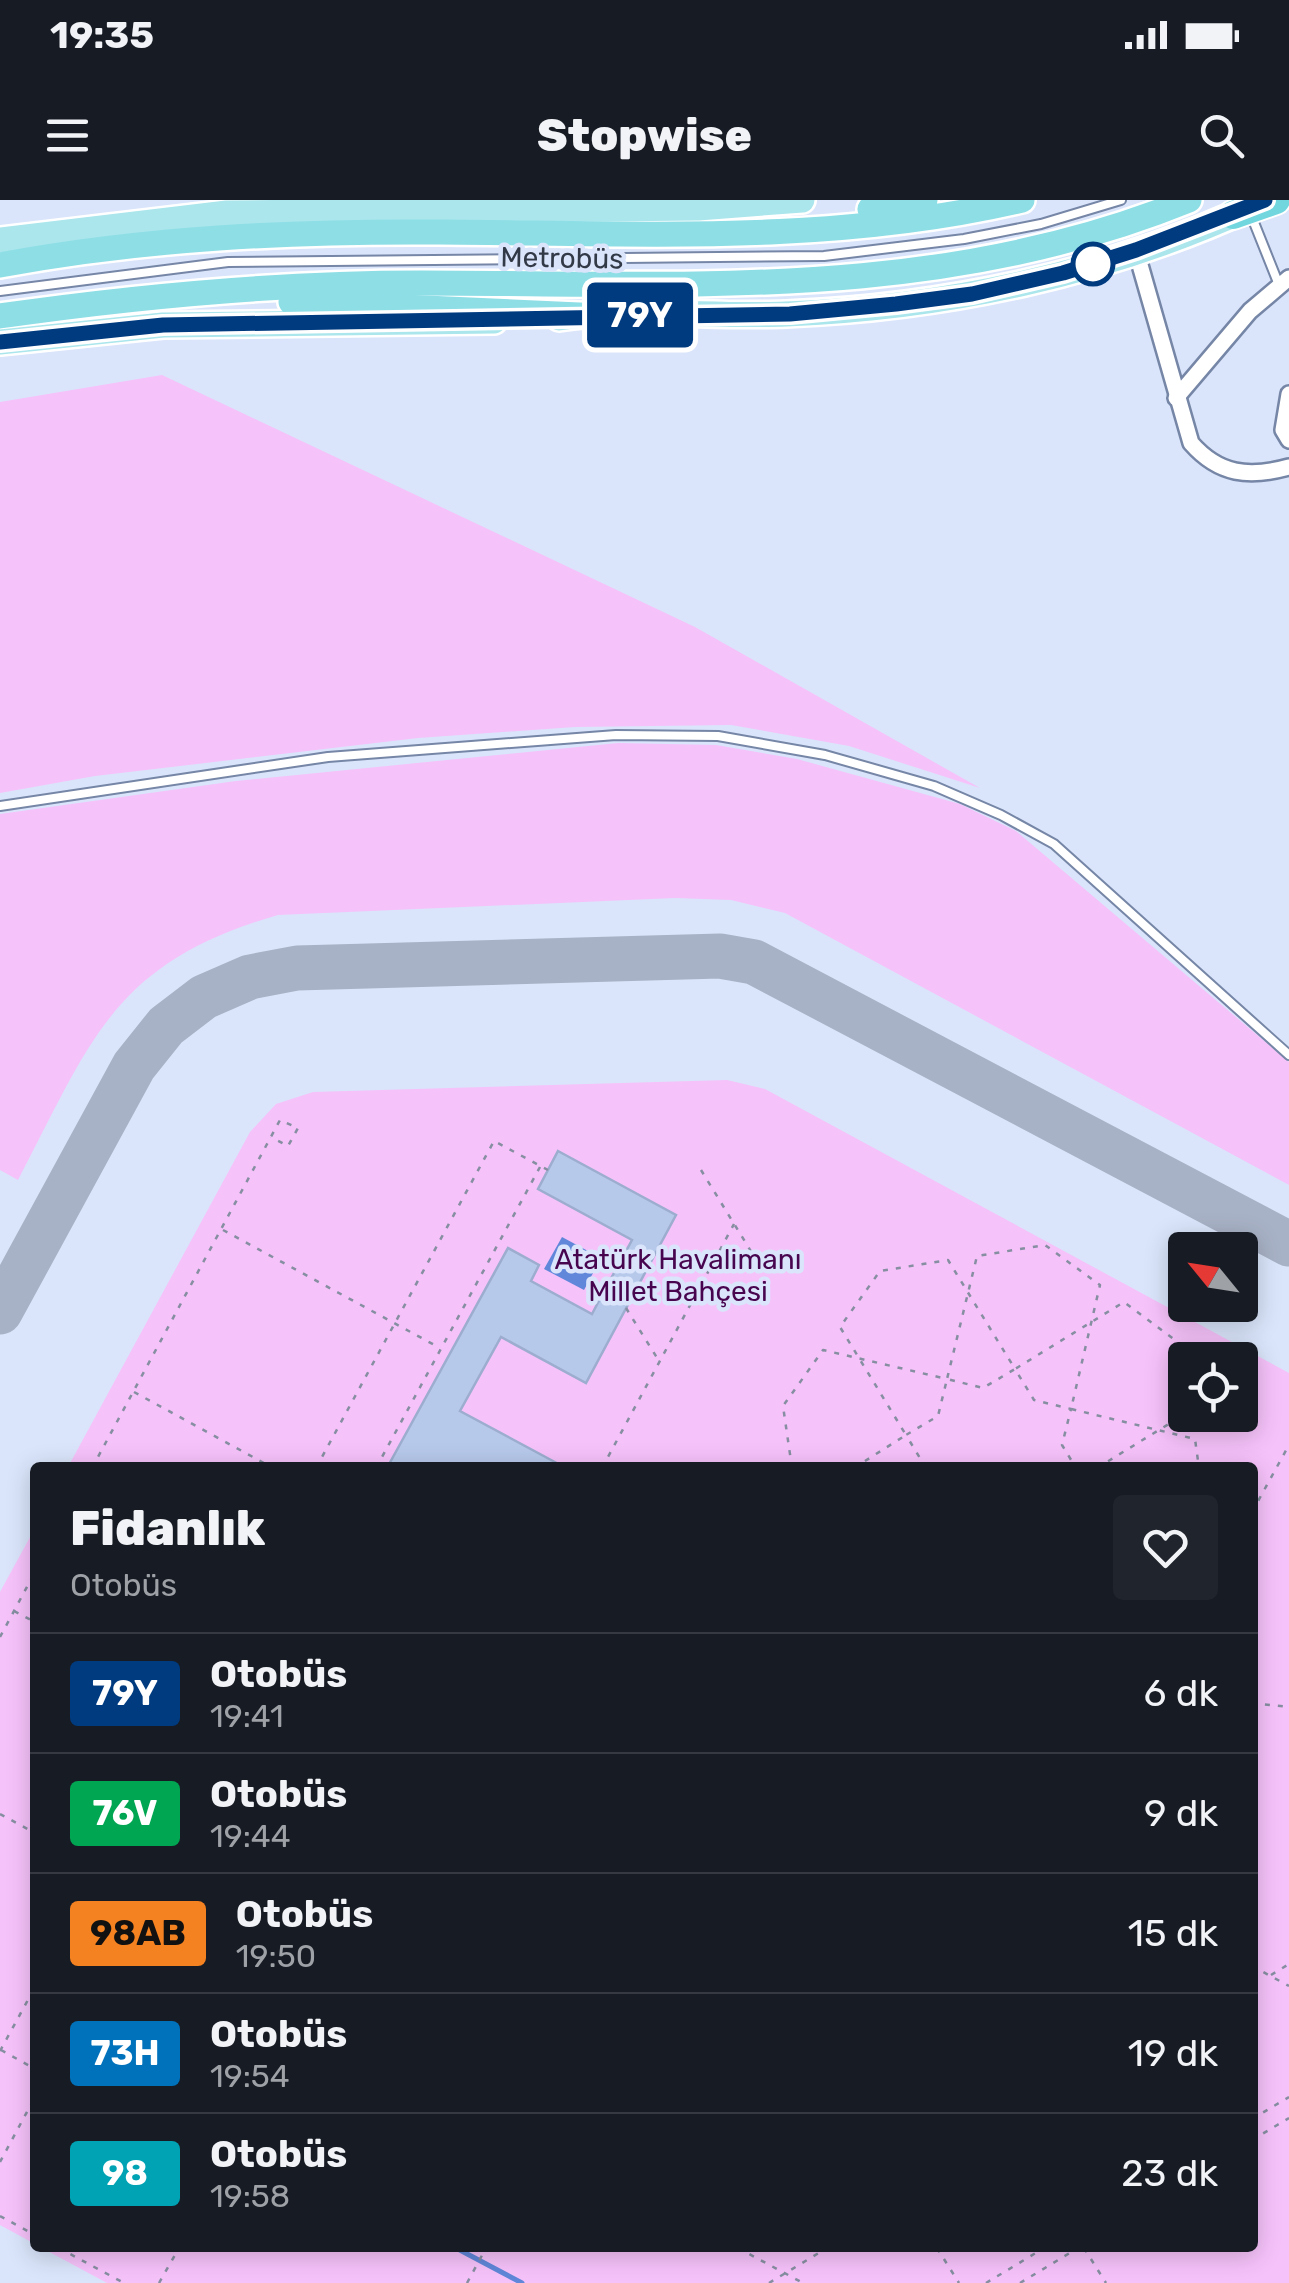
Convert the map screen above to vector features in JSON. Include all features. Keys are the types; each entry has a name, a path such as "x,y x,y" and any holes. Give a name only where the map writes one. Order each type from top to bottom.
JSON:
{"highway":[{"path":"757,233 793,222 925,200"},
{"path":"0,265 100,249 313,233 757,233 913,221 1022,200"},
{"path":"0,316 136,296 298,285 844,280 954,266 1052,246 1189,200"},
{"path":"1250,211 1276,200"},
{"path":"136,296 179,302 322,302 580,315"}],"main road":[{"path":"0,240 227,213 698,208 802,200"},
{"path":"0,342 163,325 790,314 896,304 1016,284 1136,250 1250,211"}],"street":[{"path":"1136,250 1191,444 1207,461 1257,476 1289,467"},
{"path":"1176,398 1250,311 1284,282"},
{"path":"1289,394 1283,407 1283,430 1289,440"}],"lane":[{"name":"Metrobüs","path":"0,291 228,262 824,256 964,239 1041,224 1120,200"},
{"path":"1250,211 1284,282"},
{"path":"0,806 328,758 616,735 718,736 825,754 934,786 1001,814 1054,844 1289,1054"}],"path":[{"path":"95,1462 271,1137 282,1120 298,1128 288,1146 271,1137"},
{"path":"319,1462 494,1141 548,1170"},
{"path":"379,1462 540,1166"},
{"path":"701,1170 752,1253"},
{"path":"605,1462 734,1224"},
{"path":"221,1229 441,1348"},
{"path":"863,1462 938,1416 976,1256 1045,1245 1100,1285 1062,1445 1072,1462"},
{"path":"922,1462 840,1327 880,1271 948,1260 1034,1400 1194,1439 1198,1462"},
{"path":"791,1462 782,1406 823,1350 983,1388 1124,1302 1179,1342"},
{"path":"626,1308 659,1361"},
{"path":"133,1392 262,1462"},
{"path":"1107,1462 1168,1424"},
{"path":"1258,1501 1289,1444"},
{"path":"0,1637 30,1581"},
{"path":"14,1611 30,1619"},
{"path":"1258,1703 1289,1706"},
{"path":"0,1814 30,1829"},
{"path":"1270,1976 1289,1964"},
{"path":"1258,1969 1289,1986"},
{"path":"30,1995 0,2050 30,2066"},
{"path":"1258,2116 1289,2097"},
{"path":"0,2162 30,2106"},
{"path":"1258,2136 1289,2118"},
{"path":"0,2216 30,2232"},
{"path":"66,2252 124,2283"},
{"path":"160,2283 177,2252"},
{"path":"467,2283 483,2252"},
{"path":"746,2252 803,2283"},
{"path":"769,2283 820,2252"},
{"path":"940,2252 959,2283"},
{"path":"986,2283 1037,2252"},
{"path":"1020,2283 1071,2252"},
{"path":"1087,2252 1106,2283"}],"green space":[{"path":"162,375 695,627 980,788 849,746 731,725 575,727 418,738 95,776 0,793 0,402"},
{"path":"618,743 716,745 797,759 960,804 1016,831 1289,1062 1289,1185 785,913 731,900 675,898 278,915 222,934 178,957 143,983 114,1013 89,1047 18,1180 0,1170 0,814 236,781"},
{"name":"Atatürk Havalimanı Millet Bahçesi","path":"727,1080 765,1089 1168,1307 1168,1322 1195,1322 1232,1342 1168,1342 1168,1432 1258,1432 1258,1356 1289,1373 1289,2283 107,2283 49,2252 1258,2252 1258,1462 71,1462 250,1132 276,1104 313,1092"},
{"path":"30,1537 30,2241 0,2225 0,1592"}],"water":[{"path":"562,1237 601,1258 584,1290 544,1269"}],"building":[{"path":"558,1151 676,1215 586,1383 501,1337 460,1411 555,1462 390,1462 508,1248 539,1265 531,1281 592,1314 632,1240 538,1189"}],"waterway":[{"path":"464,2252 522,2283"}],"taxiway":[{"path":"0,1312 134,1066 166,1026 204,997 250,977 297,968 720,956 754,962 1289,1244"}],"bus line":[{"name":"79Y","path":"0,342 163,325 468,322 580,315 731,316 896,304 972,294 1063,273 1136,250 1265,200"}]}
